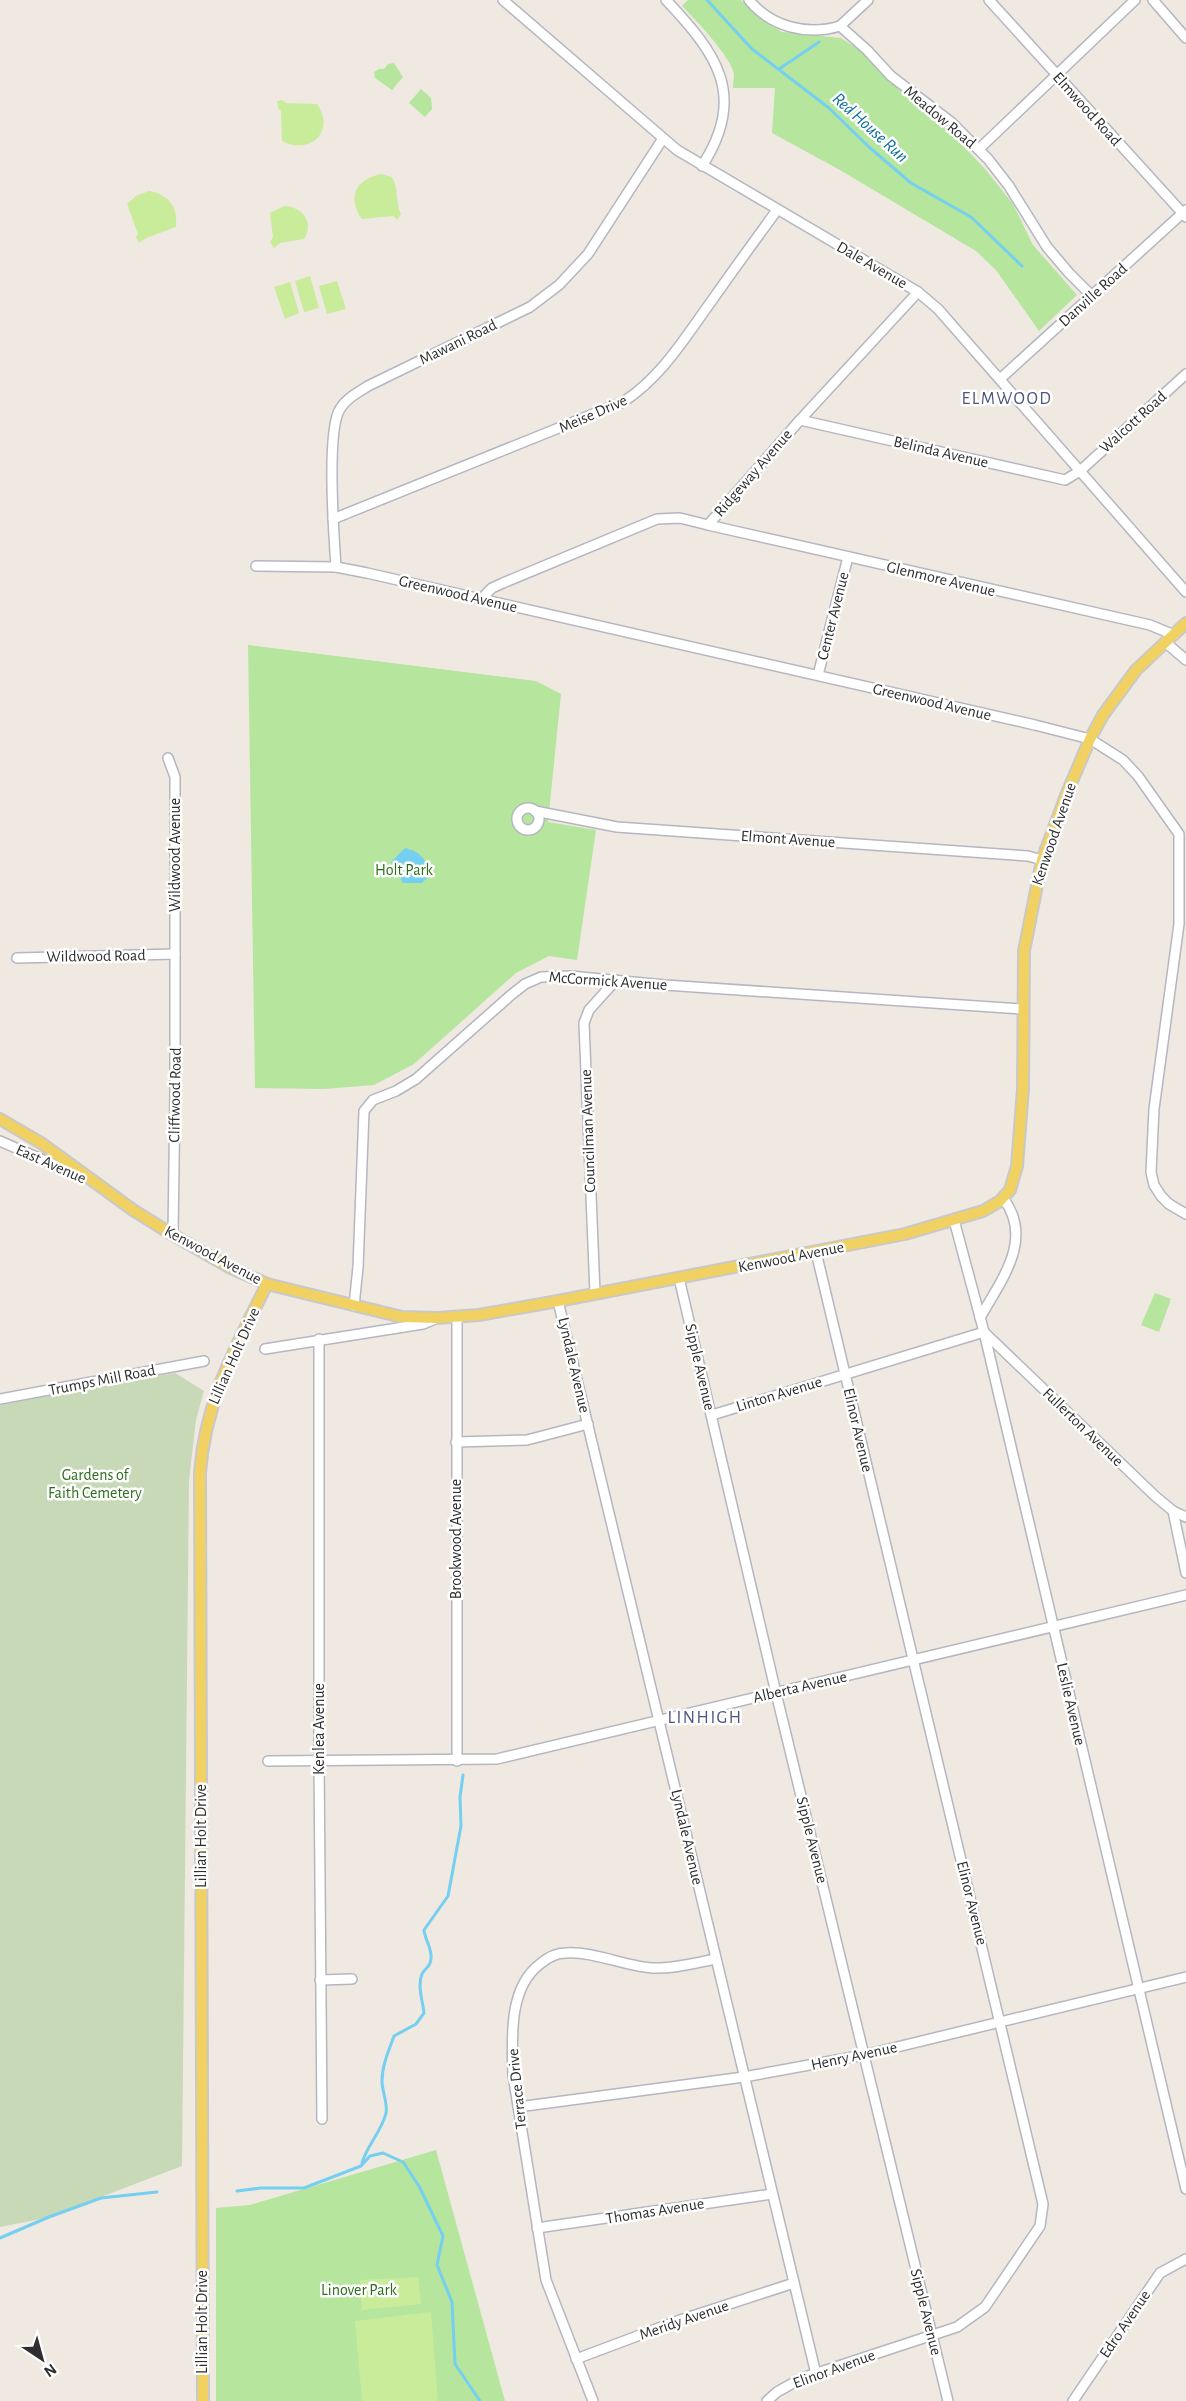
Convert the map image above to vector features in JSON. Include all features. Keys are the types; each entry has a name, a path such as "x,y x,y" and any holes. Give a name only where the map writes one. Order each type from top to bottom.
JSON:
{"main road":[{"name":"Kenwood Avenue","path":"0,1119 41,1143 172,1235 217,1260 267,1284 402,1317 457,1317 558,1301 905,1234 983,1211 1003,1198 1013,1185 1020,1150 1024,951 1042,860 1089,739 1112,701 1129,679 1186,623"},
{"name":"Lillian Holt Drive","path":"203,2401 200,1473 205,1427 214,1397 227,1364 267,1284"}],"street":[{"name":"Dale Avenue","path":"503,0 662,140 702,166 918,292 938,309 1186,592"},
{"path":"666,0 708,50 722,77 724,96 720,128 702,166"},
{"path":"673,8 681,0"},
{"path":"749,0 770,18 792,28 824,31 840,26 868,0"},
{"name":"Elmwood Road","path":"988,0 1185,213"},
{"path":"979,149 1136,0"},
{"path":"1153,0 1186,38"},
{"name":"Meadow Road","path":"840,26 891,76 951,122 979,149 1009,186 1047,248 1092,296"},
{"name":"Mawani Road","path":"336,567 333,519 333,440 336,420 342,407 368,386 530,307 559,285 588,254 662,140"},
{"name":"Meise Drive","path":"333,519 540,437 623,402 634,395 657,374 683,341 777,210"},
{"name":"Danville Road","path":"1000,379 1185,213"},
{"name":"Ridgeway Avenue","path":"481,599 492,588 503,583 657,519 680,518 708,525 800,420 918,292"},
{"name":"Walcott Road","path":"1080,471 1186,374"},
{"name":"Belinda Avenue","path":"800,420 1061,480 1080,471"},
{"name":"Glenmore Avenue","path":"708,525 1150,625 1170,638"},
{"name":"Center Avenue","path":"818,675 848,557"},
{"name":"Greenwood Avenue","path":"256,566 336,567 818,675 1089,739 1113,753 1132,769 1182,837 1179,924 1154,1109 1151,1172 1154,1185 1161,1196 1169,1204 1186,1214"},
{"path":"1170,638 1186,660"},
{"name":"Wildwood Avenue","path":"168,758 175,777 175,954"},
{"name":"Elmont Avenue","path":"535,811 617,827 942,849 1028,856 1042,860"},
{"name":"Wildwood Road","path":"17,957 175,954"},
{"name":"Cliffwood Road","path":"172,1235 175,954"},
{"name":"McCormick Avenue","path":"354,1306 358,1267 363,1124 366,1107 373,1100 396,1091 416,1079 511,995 534,979 541,976 570,976 1023,1009"},
{"name":"Councilman Avenue","path":"595,1293 584,1023 589,1010 616,980"},
{"name":"East Avenue","path":"0,1141 73,1172 102,1188"},
{"path":"980,1318 1013,1259 1015,1248 1013,1212 1003,1198"},
{"name":"Leslie Avenue","path":"954,1220 984,1332 1186,2189"},
{"name":"Elinor Avenue","path":"767,2401 795,2381 957,2327 975,2316 985,2307 1040,2226 1043,2204 816,1252"},
{"name":"Sipple Avenue","path":"679,1278 776,1693 948,2401"},
{"name":"Lyndale Avenue","path":"558,1301 816,2374"},
{"name":"Brookwood Avenue","path":"457,1317 457,1761"},
{"path":"265,1349 423,1324 437,1318"},
{"name":"Linton Avenue","path":"712,1415 984,1332"},
{"name":"Fullerton Avenue","path":"984,1332 1155,1496 1173,1511 1186,1517"},
{"name":"Kenlea Avenue","path":"319,1340 322,2119"},
{"name":"Trumps Mill Road","path":"0,1399 204,1360"},
{"path":"456,1442 527,1440 588,1424"},
{"path":"1173,1511 1186,1573"},
{"name":"Alberta Avenue","path":"268,1761 497,1759 1186,1595"},
{"name":"Terrace Drive","path":"576,2359 546,2280 518,2107 512,2044 516,2010 525,1979 539,1965 564,1953 586,1955 650,1968 716,1959"},
{"name":"Henry Avenue","path":"518,2107 744,2077 864,2055 1186,1977"},
{"path":"321,1980 352,1979"},
{"name":"Thomas Avenue","path":"537,2228 772,2194"},
{"name":"Edro Avenue","path":"1073,2401 1160,2273 1186,2259"},
{"name":"Meridy Avenue","path":"576,2359 680,2320 794,2283"},
{"path":"576,2359 593,2401"}],"green space":[{"path":"688,0 741,0 760,18 782,32 841,38 867,55 901,92 948,130 985,169 1013,204 1033,245 1077,295 1039,331 996,270 976,251 840,170 772,133 775,88 733,88 734,74 726,58 712,38 682,6"},
{"path":"394,63 403,77 392,90 375,78 374,72"},
{"path":"421,89 431,98 432,109 425,117 409,103"},
{"path":"282,100 286,103 317,104 323,123 322,132 317,138 302,145 292,145 282,141 281,111 277,101"},
{"path":"381,174 392,177 401,214 397,220 393,216 362,219 355,204 356,190 365,180"},
{"path":"149,191 162,195 174,207 176,227 146,238 139,243 127,204 136,196"},
{"path":"284,206 296,209 305,216 307,233 304,239 280,243 274,248 270,242 273,237 270,213"},
{"path":"310,276 319,308 304,312 295,281"},
{"path":"337,281 346,309 327,314 319,286"},
{"path":"290,282 299,313 285,319 274,287"},
{"name":"Holt Park","path":"248,645 536,681 561,694 548,822 596,830 577,960 549,956 516,973 414,1064 374,1085 324,1089 255,1088"},
{"path":"1155,1293 1171,1299 1159,1332 1141,1325"},
{"name":"Gardens of Faith Cemetery","path":"175,1373 204,1391 196,1420 189,1480 182,2166 46,2218 0,2227 0,1405"},
{"name":"Linover Park","path":"436,2150 505,2401 216,2401 216,2208 250,2205"},
{"path":"418,2277 421,2304 362,2310 360,2280"},
{"path":"431,2312 438,2401 362,2401 355,2321"}],"water":[{"path":"405,848 419,854 427,865 430,875 422,883 403,883 391,862"}],"waterway":[{"name":"Red House Run","path":"707,0 752,49 829,108 911,183 971,217 1022,266"},
{"path":"779,69 819,42"},
{"path":"362,2163 386,2113 382,2075 394,2036 416,2024 424,2013 420,1989 421,1979 430,1963 431,1954 424,1930 448,1896 461,1826 460,1797 463,1775"},
{"path":"237,2191 261,2188 304,2188 361,2166 370,2156 383,2153 403,2162 419,2186 443,2236 437,2265 452,2302 455,2364 480,2401"},
{"path":"0,2238 101,2198 157,2192"}],"district":[{"name":"ELMWOOD","path":"1007,399"},
{"name":"LINHIGH","path":"705,1718"}]}
